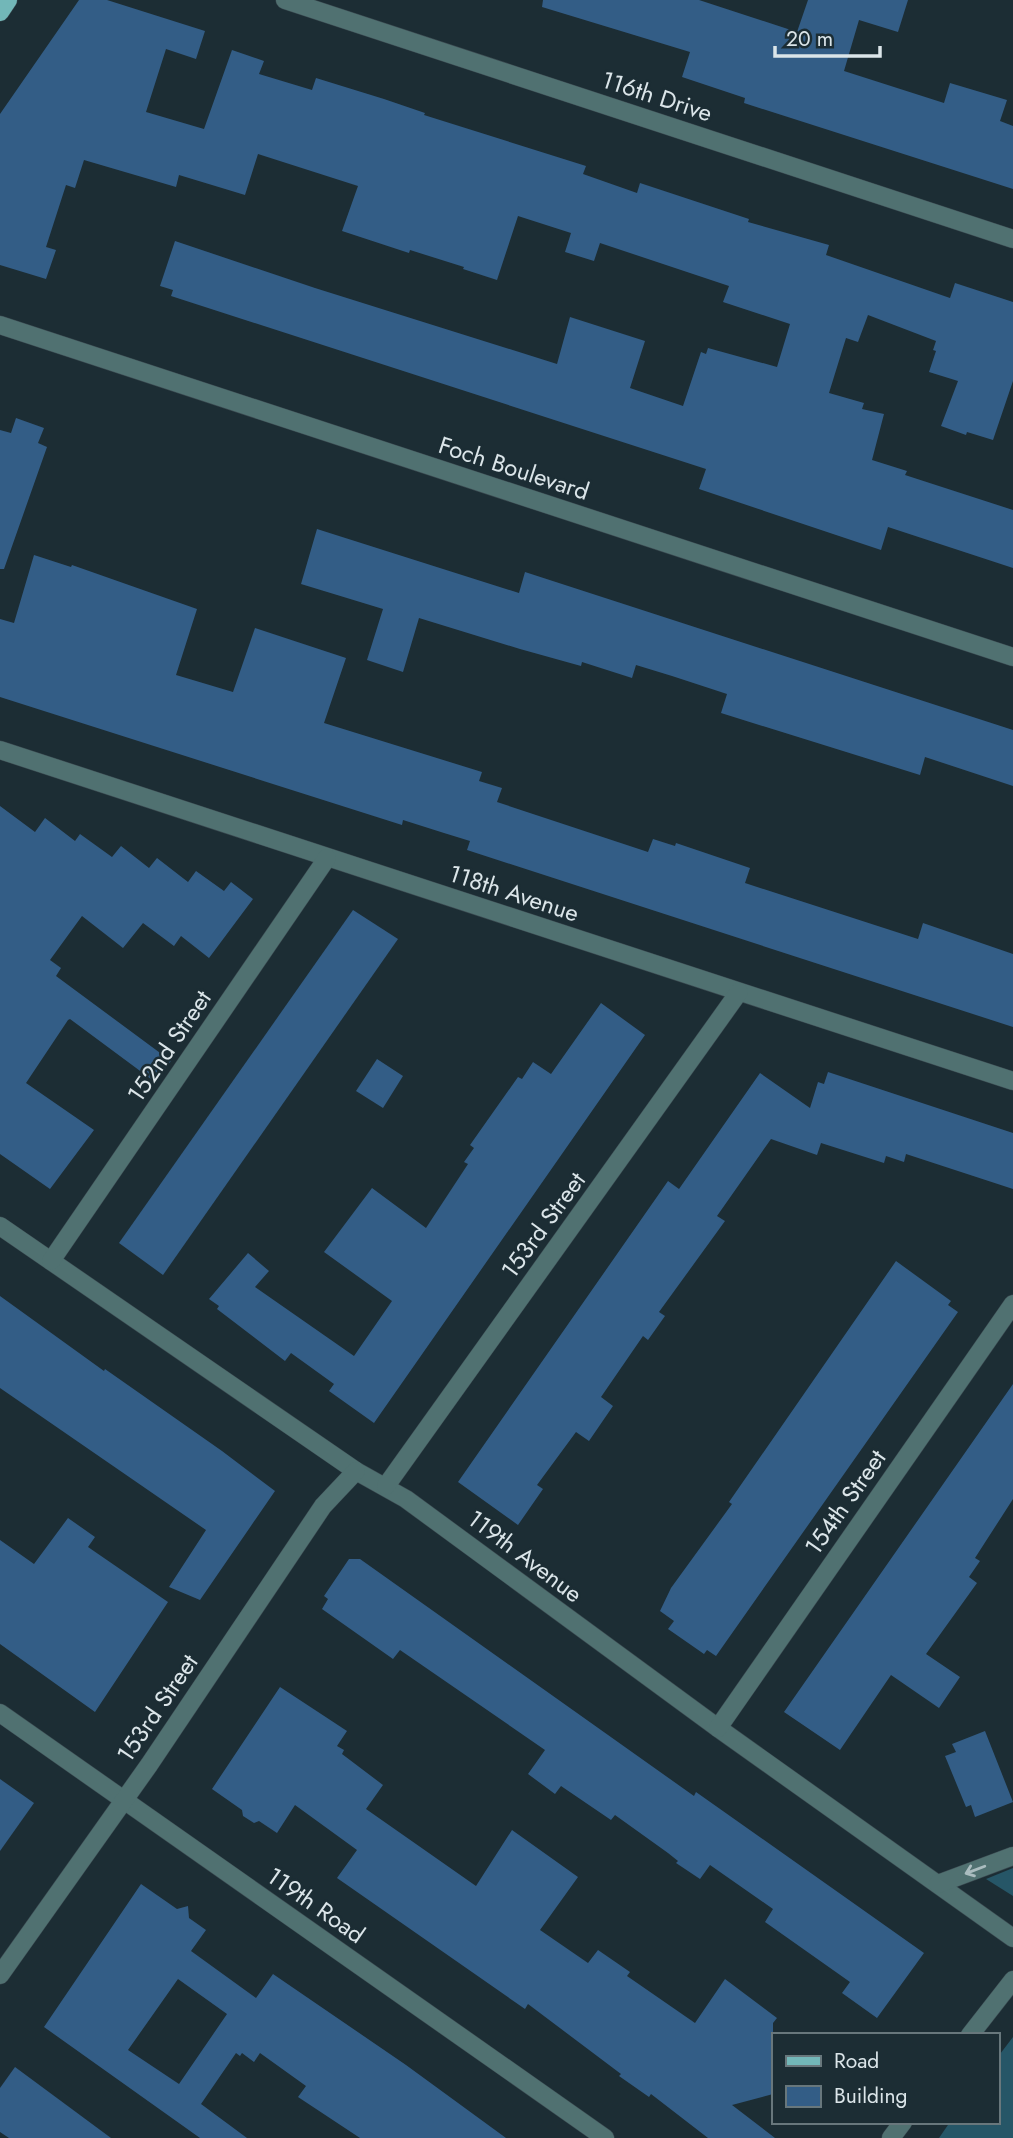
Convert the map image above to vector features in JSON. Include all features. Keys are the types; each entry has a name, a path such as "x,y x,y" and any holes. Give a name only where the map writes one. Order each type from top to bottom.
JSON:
{"main road":[{"path":"0,12 8,0"}],"street":[{"name":"116th Drive","path":"285,0 1013,239"},
{"name":"Foch Boulevard","path":"0,325 1013,657"},
{"name":"118th Avenue","path":"0,750 1013,1081"},
{"name":"152nd Street","path":"51,1261 327,858"},
{"name":"153rd Street","path":"386,1486 740,992"},
{"name":"119th Avenue","path":"0,1226 356,1471 386,1486 718,1728 1013,1938"},
{"name":"154th Street","path":"718,1728 1013,1304"},
{"name":"153rd Street","path":"0,1975 323,1506 356,1471"},
{"name":"119th Road","path":"0,1713 605,2138"},
{"path":"938,1884 1013,1856"},
{"path":"972,2033 1013,1980"}],"shaded area":[{"path":"1013,1868 1013,1896 986,1879"},
{"path":"1013,2037 1013,2138 939,2138 949,2124 999,2124 999,2055"}],"building":[{"path":"79,0 107,0 205,31 196,59 166,49 146,112 204,129 232,50 264,61 259,74 312,90 316,78 384,99 425,113 424,115 586,166 583,174 637,193 640,183 749,219 748,222 829,245 826,255 950,298 955,283 1013,302 1013,381 993,440 967,432 966,435 941,426 958,381 929,372 936,351 933,350 936,341 868,315 858,342 846,338 829,393 864,403 862,409 884,414 872,460 907,471 905,475 1013,510 1013,568 888,527 881,550 699,489 706,469 171,296 173,290 160,286 175,241 557,364 570,317 645,341 630,388 683,406 701,352 706,354 708,348 777,367 790,324 723,302 729,286 600,243 594,261 565,252 571,233 518,216 497,280 463,269 464,267 410,250 409,253 342,231 358,186 258,154 245,195 179,175 176,187 84,160 75,188 66,185 46,247 56,250 46,279 0,265 0,114"},
{"path":"543,0 699,0 797,32 808,0 908,0 898,32 859,20 844,71 944,103 950,83 1007,100 1000,121 1013,126 1013,189 744,103 745,98 682,77 690,52 542,7"},
{"path":"16,418 44,428 38,443 47,447 4,569 0,569 0,430 11,433"},
{"path":"317,529 519,593 525,572 1013,730 1013,786 925,757 920,775 721,713 727,694 672,676 636,665 632,678 582,662 581,666 520,649 419,618 403,672 367,660 383,609 301,584"},
{"path":"34,555 71,567 72,565 197,609 176,675 233,692 255,628 346,658 324,723 482,772 479,781 502,788 497,802 648,852 653,839 675,846 676,843 750,868 745,883 918,939 923,923 1013,954 1013,1027 467,850 470,841 403,820 402,825 0,697 0,619 14,623"},
{"path":"0,806 35,832 45,818 75,841 80,834 112,857 121,846 149,868 157,858 188,882 196,871 224,891 231,882 253,899 209,958 181,936 174,946 143,923 123,948 82,916 50,960 61,968 56,976 171,1061 155,1082 68,1020 26,1083 94,1130 50,1189 0,1154"},
{"path":"353,910 398,939 163,1275 119,1243"},
{"path":"601,1003 645,1035 374,1423 329,1391 334,1384 291,1353 285,1361 217,1309 219,1306 209,1299 248,1253 269,1271 255,1287 354,1356 392,1301 324,1252 372,1188 426,1228 468,1164 464,1162 474,1148 470,1145 518,1077 522,1079 533,1062 551,1074"},
{"path":"377,1059 403,1076 383,1108 356,1091"},
{"path":"828,1072 1013,1133 1013,1189 906,1154 904,1162 886,1156 884,1163 821,1143 817,1155 771,1139 717,1216 725,1221 659,1312 665,1316 648,1340 643,1336 601,1397 613,1406 589,1441 576,1432 537,1485 543,1489 518,1525 458,1482 668,1181 679,1189 760,1073 810,1108 818,1082 824,1084"},
{"path":"896,1261 951,1301 948,1305 958,1312 716,1656 707,1650 704,1654 668,1629 674,1621 660,1611 671,1588 732,1504 729,1502"},
{"path":"0,1296 275,1491 200,1600 169,1587 206,1530 0,1388"},
{"path":"1013,1384 1013,1499 975,1558 980,1561 969,1577 977,1583 926,1654 960,1677 939,1708 891,1675 840,1750 784,1712"},
{"path":"68,1518 95,1537 88,1547 168,1602 95,1712 0,1644 0,1540 34,1564"},
{"path":"349,1559 360,1559 694,1796 696,1792 924,1953 877,2018 842,1993 850,1982 765,1922 773,1909 710,1865 700,1879 615,1815 611,1820 561,1786 555,1794 528,1774 545,1750 400,1650 393,1659 322,1609 328,1599 324,1596"},
{"path":"280,1687 347,1731 337,1746 344,1750 342,1754 383,1785 366,1809 476,1886 512,1830 578,1877 540,1930 588,1963 598,1950 630,1972 627,1976 695,2023 725,1979 777,2018 773,2023 772,2033 772,2094 732,2105 775,2138 708,2138 651,2094 649,2097 619,2076 621,2074 528,2004 525,2009 337,1878 357,1850 295,1805 277,1833 259,1821 254,1823 243,1816 242,1810 212,1789"},
{"path":"985,1731 1013,1802 975,1817 971,1805 966,1807 945,1756 956,1752 952,1744"},
{"path":"0,1779 34,1803 0,1851"},
{"path":"141,1884 177,1909 188,1906 189,1918 206,1930 191,1951 256,1998 273,1974 406,2065 506,2138 360,2138 298,2097 306,2086 260,2053 254,2062 242,2053 240,2056 236,2053 201,2104 247,2138 200,2138 44,2027","holes":["178,1979 227,2014 179,2084 128,2050"]},
{"path":"15,2067 111,2138 9,2138 0,2132 0,2088"}]}
